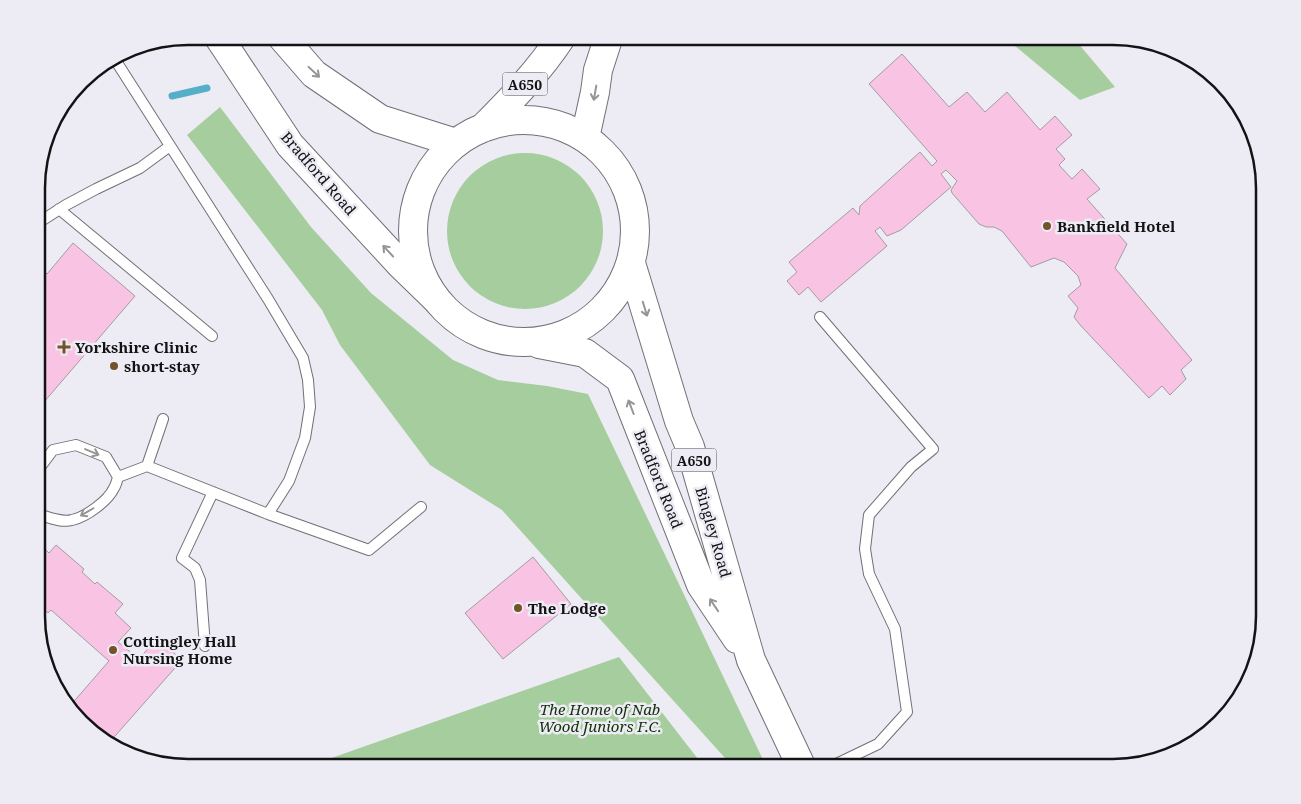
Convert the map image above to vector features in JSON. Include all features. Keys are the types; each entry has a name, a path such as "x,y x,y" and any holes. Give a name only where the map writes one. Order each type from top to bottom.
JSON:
{"main road":[{"name":"Bradford Road","path":"224,45 290,145 401,265 435,298"},
{"path":"288,45 314,74 380,120 456,143"},
{"name":"A650","path":"483,128 518,120 553,124 586,138 611,162 629,193 635,228 631,263 617,293 594,318 565,335 532,343 496,339 462,324 435,298 418,265 413,228 417,198 432,168 456,143 483,128 519,92 556,45"},
{"path":"586,138 598,70 606,45"},
{"name":"Bingley Road","path":"631,263 679,421 690,447 751,660 798,759"},
{"name":"Bradford Road","path":"532,343 584,353 620,379 701,585 751,660"}],"lane":[{"path":"117,63 268,299 303,358 308,380 310,407 305,438 289,481 268,514"},
{"path":"261,81 269,113"},
{"path":"45,218 96,189 140,168 170,146"},
{"path":"59,209 212,336"},
{"path":"820,317 933,449 911,467 869,515 868,523 866,549 869,574 896,629 907,712 878,744 847,759"},
{"path":"147,466 163,419"},
{"path":"45,461 53,450 76,445 106,457 118,477 114,489 105,502 86,514 71,521 55,520 45,516"},
{"path":"118,477 147,466 268,514 369,550 421,507"},
{"path":"205,646 200,580 195,568 182,558 213,492"}],"green space":[{"path":"1014,45 1080,45 1115,87 1080,100"},
{"path":"220,107 311,227 371,293 453,360 498,380 547,386 588,394 763,759 726,759 502,510 430,465 340,345 322,310 187,135"},
{"path":"517,153 533,153 548,156 562,162 575,170 586,181 600,208 603,231 602,246 594,268 586,281 575,292 548,306 533,309 517,309 502,306 488,300 475,292 464,281 450,254 447,239 447,223 450,208 456,194 464,181 475,170 502,156"},
{"name":"The Home of Nab Wood Juniors F.C.","path":"619,657 698,759 329,759"}],"building":[{"name":"Bankfield Hotel","path":"902,54 949,107 967,92 985,112 1007,92 1040,130 1055,116 1072,135 1056,149 1065,159 1059,165 1072,179 1082,169 1100,189 1087,199 1127,244 1115,268 1192,360 1181,370 1186,379 1170,395 1162,386 1149,398 1074,317 1078,308 1068,296 1081,285 1078,276 1064,262 1054,258 1031,267 1002,231 979,224 952,193 951,190 957,181 946,170 941,174 951,187 901,230 887,236 880,227 875,231 887,246 821,302 808,287 799,295 787,281 797,272 789,262 853,208 859,215 860,206 920,152 932,166 937,161 869,84"},
{"name":"Yorkshire Clinic","path":"73,243 135,296 45,401 45,272 47,274"},
{"name":"Cottingley Hall Nursing Home","path":"56,545 84,569 82,572 95,584 97,582 123,604 115,613 131,628 118,642 139,659 157,638 182,660 113,738 87,717 74,702 109,661 51,610 48,613 45,610 45,549 49,553"},
{"name":"The Lodge","path":"533,557 571,604 503,659 465,613"}],"waterway":[{"path":"172,96 207,88"}],"place":[{"name":"Bankfield Hotel","path":"1047,226"},
{"name":"Yorkshire Clinic","path":"64,347"},
{"name":"short-stay","path":"114,366"},
{"name":"The Lodge","path":"518,608"},
{"name":"Cottingley Hall Nursing Home","path":"113,650"}]}
